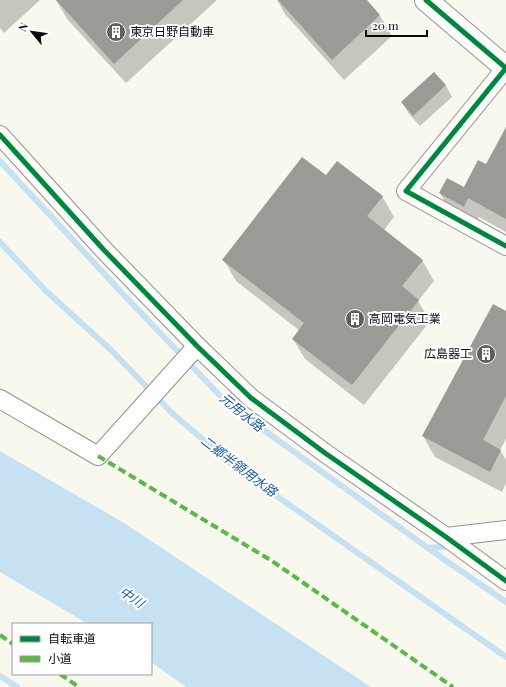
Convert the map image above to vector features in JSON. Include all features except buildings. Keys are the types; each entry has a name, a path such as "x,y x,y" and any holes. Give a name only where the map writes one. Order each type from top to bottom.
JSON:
{"street":[{"path":"426,0 506,68 406,191 506,246"},
{"path":"0,135 103,248 197,346 250,398 506,581"},
{"path":"0,399 98,456 197,346"},
{"path":"446,537 506,530"}],"water":[{"name":"中川","path":"0,451 124,523 371,687 186,687 152,663 152,623 86,623 0,572"}],"waterway":[{"name":"元用水路","path":"0,161 122,293 229,405 442,558 506,602"},
{"name":"二郷半領用水路","path":"0,242 45,290 111,350 173,414 234,466 506,657"},
{"path":"428,548 451,546"},
{"path":"0,676 17,687"}],"marked path":[{"path":"98,456 272,561 453,687"},
{"path":"0,635 12,643"},
{"path":"61,675 79,687"}],"cycle path":[{"path":"426,0 506,68 406,191 506,246"},
{"path":"0,135 103,249 197,346 251,398 325,453 446,537 506,581"}],"place":[{"name":"東京日野自動車","path":"116,32"},
{"name":"高岡電気工業","path":"355,319"},
{"name":"広島器工","path":"486,354"}]}
